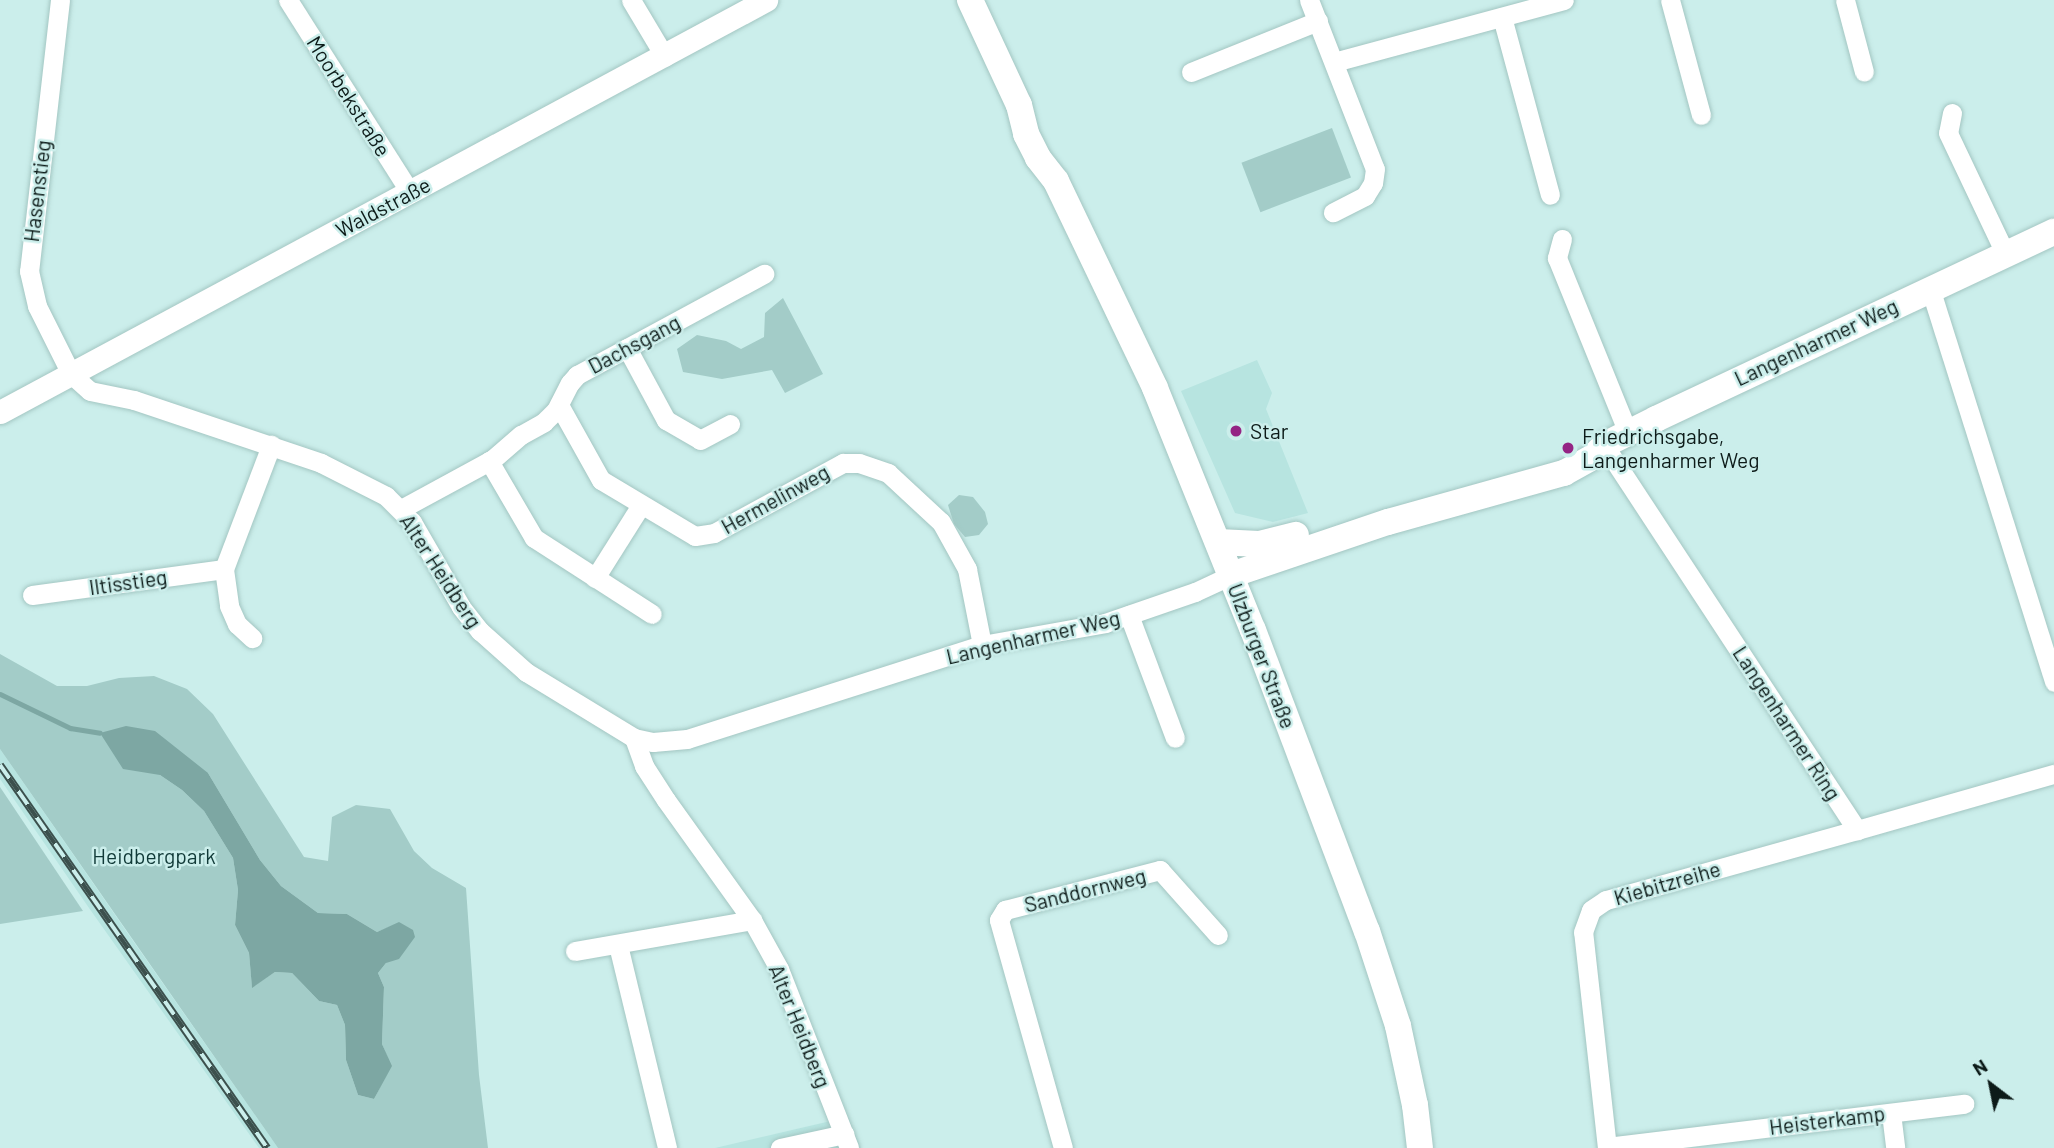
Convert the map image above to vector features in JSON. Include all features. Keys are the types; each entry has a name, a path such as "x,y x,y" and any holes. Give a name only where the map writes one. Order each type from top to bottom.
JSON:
{"main road":[{"name":"Ulzburger Straße","path":"970,0 1019,105 1037,127 1050,153 1056,181 1155,388 1231,575 1367,931 1409,1075 1420,1148"},
{"name":"Langenharmer Weg","path":"1231,575 1388,522 1496,489 1564,473 1592,457 1604,445 1628,433 1930,288 2054,232"},
{"name":"Langenharmer Weg","path":"1218,542 1259,544 1348,520 1388,522"}],"street":[{"name":"Hasenstieg","path":"60,0 29,271 37,306 71,374"},
{"name":"Moorbekstraße","path":"288,0 410,192"},
{"path":"631,0 665,57"},
{"name":"Waldstraße","path":"0,412 665,57 766,0"},
{"path":"1309,0 1375,169 1373,183 1365,196 1333,212"},
{"path":"1334,62 1564,0"},
{"path":"1670,0 1701,115"},
{"path":"1845,0 1864,72"},
{"path":"1502,17 1550,195"},
{"path":"1191,72 1318,21"},
{"path":"1952,113 1948,133 2006,253"},
{"path":"1562,239 1557,258 1628,433"},
{"name":"Dachsgang","path":"401,509 489,461 544,422 559,405 575,377 764,274"},
{"path":"1930,288 2054,682"},
{"path":"627,348 666,420 700,440 730,424"},
{"name":"Alter Heidberg","path":"71,374 90,391 134,400 271,446 360,481 401,509 480,631 526,672 634,738 645,766 666,800 752,920 779,969 846,1141 780,1148"},
{"name":"Hermelinweg","path":"559,405 599,477 688,534 706,536 843,463 859,463 885,471 939,520 950,538 970,575 982,645"},
{"name":"Langenharmer Ring","path":"1604,445 1857,830"},
{"path":"252,638 236,624 229,606 224,569 271,446"},
{"path":"489,461 534,538 652,614"},
{"path":"595,578 641,506"},
{"name":"Iltisstieg","path":"32,595 224,569"},
{"name":"Langenharmer Weg","path":"634,738 653,742 687,739 982,645 1105,623 1195,592 1231,575"},
{"path":"1129,615 1175,738"},
{"path":"1857,830 2054,774"},
{"name":"Kiebitzreihe","path":"1607,1147 1583,932 1591,910 1603,901 1857,830"},
{"name":"Sanddornweg","path":"1063,1148 999,920 1005,910 1160,870 1217,935"},
{"path":"575,951 752,920"},
{"path":"618,945 667,1148"},
{"name":"Heisterkamp","path":"1607,1147 1964,1104"},
{"path":"1891,1113 1895,1148"}],"shaded area":[{"path":"1257,360 1272,393 1266,409 1308,513 1273,522 1235,513 1181,391"},
{"path":"126,726 155,731 208,773 260,860 281,886 318,913 347,914 377,932 399,922 413,930 415,937 399,959 386,963 378,973 384,987 382,1044 392,1066 374,1099 358,1095 346,1060 345,1025 337,1005 319,1001 292,973 275,972 252,988 249,953 235,925 238,890 233,858 204,811 182,790 160,775 123,769 100,733"},
{"path":"0,749 278,1148 259,1148 89,908 0,779"},
{"path":"848,1117 861,1148 715,1148"}],"green space":[{"path":"1332,128 1351,177 1260,212 1241,163"},
{"path":"783,298 823,374 785,393 772,370 722,379 683,372 677,349 697,335 726,341 741,349 764,337 765,313"},
{"path":"959,495 973,497 985,512 988,524 979,535 965,537 954,524 948,505"},
{"name":"Heidbergpark","path":"0,654 57,686 87,686 119,678 154,676 187,689 213,714 304,857 328,861 332,817 356,805 390,809 414,851 432,868 466,888 479,1075 488,1148 278,1148 0,749","holes":["208,773 260,860 281,886 318,913 347,914 377,932 399,923 386,963 378,973 384,987 382,1044 391,1066 374,1099 358,1095 346,1060 345,1025 337,1005 319,1001 292,973 275,972 252,987 249,953 235,925 238,890 233,858 204,811 182,790 160,775"]},
{"path":"0,787 83,911 0,924"}],"waterway":[{"path":"0,694 70,728 100,733"}],"railway":[{"path":"0,765 267,1148"}],"place":[{"name":"Star","path":"1236,431"},
{"name":"Friedrichsgabe, Langenharmer Weg","path":"1568,448"}]}
